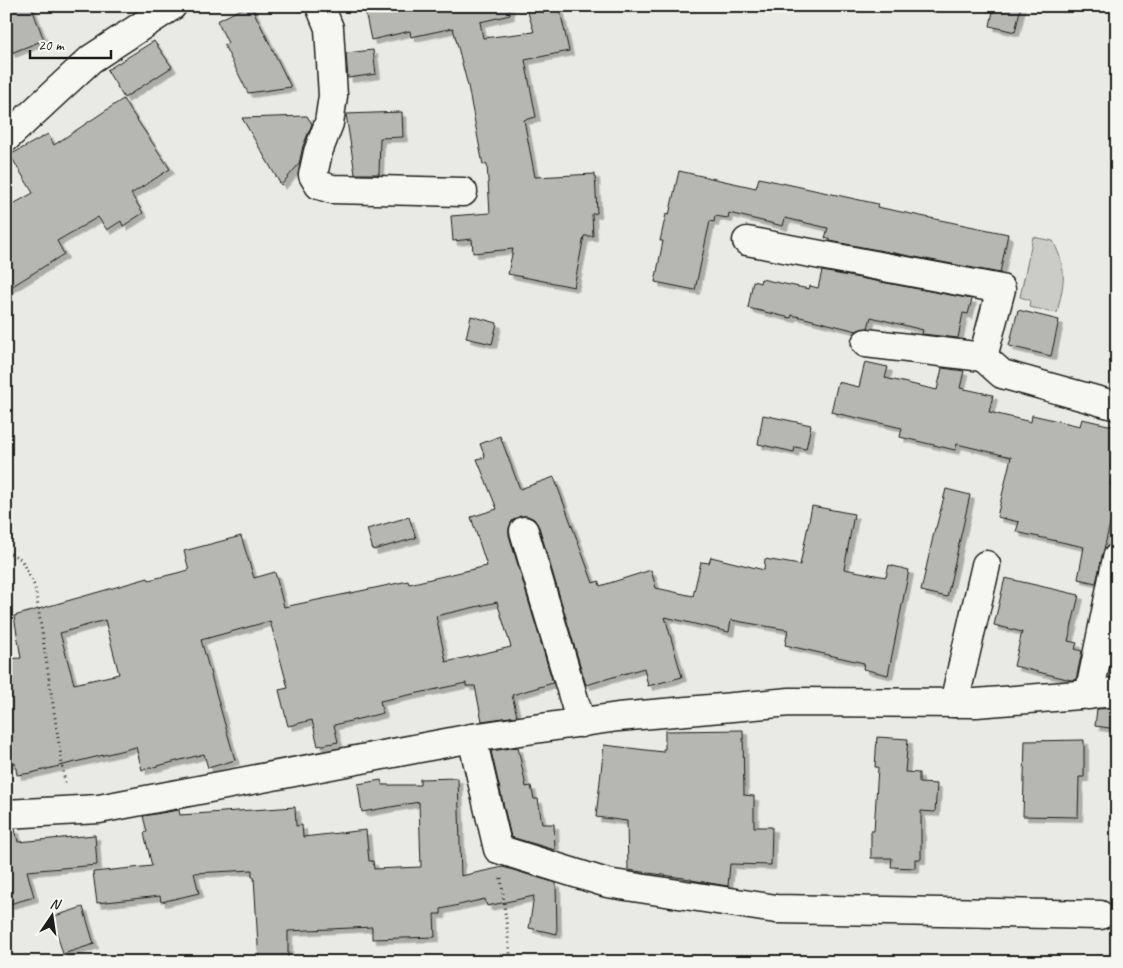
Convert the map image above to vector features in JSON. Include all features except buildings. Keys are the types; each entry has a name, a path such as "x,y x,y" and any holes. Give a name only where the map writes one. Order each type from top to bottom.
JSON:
{"street":[{"path":"6,138 91,58 172,6"},
{"path":"320,6 329,28 333,96 329,123 318,152 313,175 319,186 463,192"},
{"path":"747,241 1001,289 984,357"},
{"path":"866,343 984,357 1002,374 1117,406"},
{"path":"524,531 581,723"},
{"path":"1088,695 1117,558"},
{"path":"954,703 986,565"},
{"path":"6,814 99,809 472,738 618,718 790,702 976,703 1117,692"},
{"path":"472,738 498,850 607,883 776,908 1100,915"}],"path":[{"path":"6,551 21,559 35,586 69,810"},
{"path":"498,850 511,962"}],"shaded area":[{"path":"1033,237 1053,241 1058,251 1063,269 1063,285 1057,313 1029,307 1030,300 1020,297"}]}
